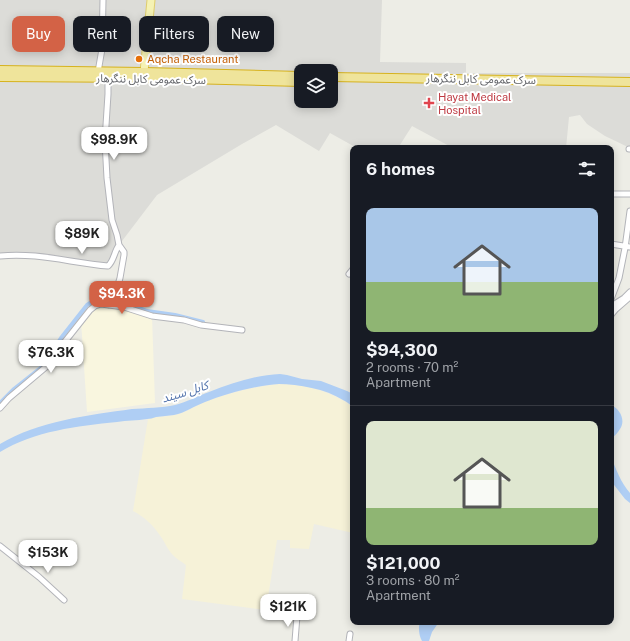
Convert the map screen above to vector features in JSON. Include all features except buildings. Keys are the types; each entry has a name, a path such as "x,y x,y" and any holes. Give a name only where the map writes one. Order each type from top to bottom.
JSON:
{"highway":[{"name":"سرک عمومی کابل ننگرهار","path":"0,70 15,74 108,78 294,82"},
{"name":"سرک عمومی کابل ننگرهار","path":"0,77 15,74 98,72 294,76"},
{"name":"سرک عمومی کابل ننگرهار","path":"338,77 391,81"},
{"name":"سرک عمومی کابل ننگرهار","path":"338,83 391,81 554,83 630,82"},
{"name":"سرک عمومی کابل ننگرهار","path":"554,83 630,87"}],"main road":[{"path":"144,72 151,0"}],"street":[{"path":"98,72 102,48 103,0"},
{"path":"108,78 105,141 106,171 112,220 120,247 124,252 118,288 108,305"},
{"path":"614,194 630,195"},
{"path":"614,297 628,247 630,211"},
{"path":"614,245 628,247"},
{"path":"0,256 26,255 108,266 114,257 117,247 120,247"},
{"path":"614,304 624,298 630,292"},
{"path":"614,304 630,297"},
{"path":"0,408 9,398 47,366 90,310 101,304 124,307 152,316 184,320 201,325 242,330"},
{"path":"0,546 39,577 64,600"},
{"path":"295,641 297,616"},
{"path":"349,641 350,634"}],"shaded area":[{"path":"0,0 382,0 380,62 466,63 466,73 630,73 630,148 605,136 587,124 580,115 569,117 566,145 447,145 412,126 400,145 352,145 330,133 319,151 276,125 157,195 119,245 110,265 65,260 0,256"},
{"path":"101,304 152,316 155,403 87,412 81,321"}],"sand":[{"path":"278,384 298,385 327,393 350,405 350,532 314,524 309,549 290,548 290,540 277,540 266,610 182,599 186,565 171,553 161,536 151,524 133,511 148,419 182,413 213,399 250,389"}],"water":[{"path":"280,374 302,379 321,381 350,392 350,404 336,396 312,388 295,385 270,385 241,390 174,415 143,420 87,425 42,434 13,445 0,452 0,444 15,436 47,424 132,409 175,405 235,383 262,376"},
{"path":"614,407 621,415 622,419 622,426 614,436"},
{"path":"614,464 621,480 630,493 630,503 614,485"},
{"path":"420,625 437,625 432,632 429,641 422,641"}],"waterway":[{"path":"0,403 14,389 43,366 61,338 87,305 96,299 101,298 124,302 147,311 175,315 203,322"}],"place":[{"name":"Aqcha Restaurant","path":"139,59"},
{"name":"Hayat Medical Hospital","path":"429,103"}],"water label":[{"name":"کابل سيند","path":"185,392"}]}
